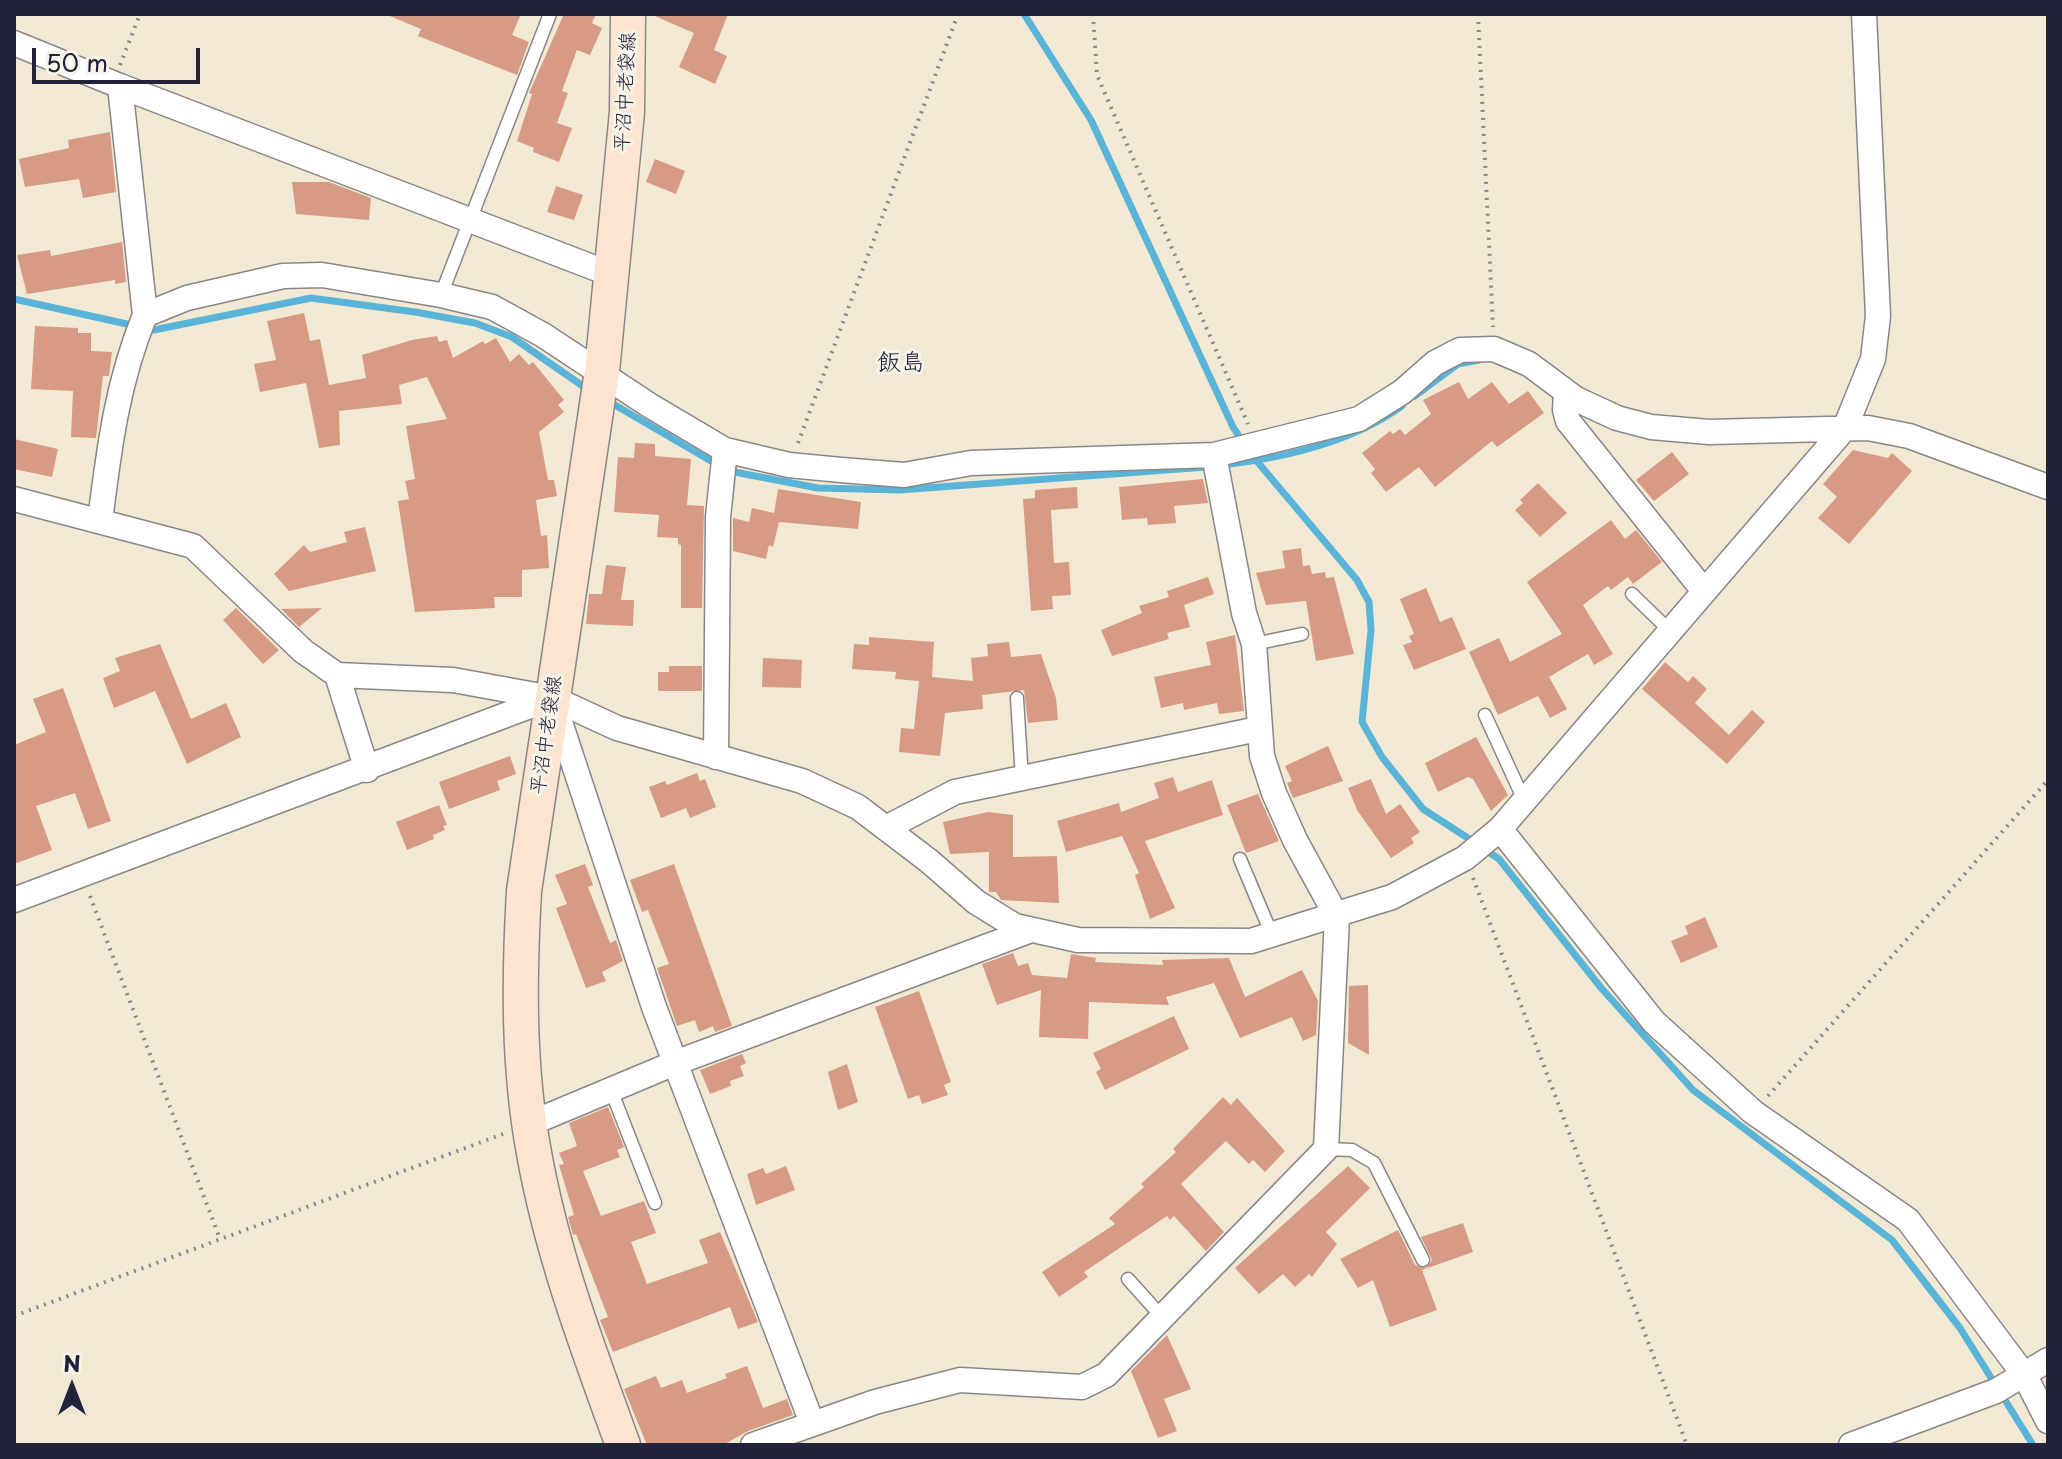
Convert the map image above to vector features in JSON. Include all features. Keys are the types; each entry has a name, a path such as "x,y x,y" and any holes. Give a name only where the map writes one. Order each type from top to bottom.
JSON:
{"main road":[{"name":"平沼中老袋線","path":"623,1445 555,1245 529,1124 519,970 524,891 602,371 613,275 627,112 628,14"}],"street":[{"path":"14,499 193,546 303,651 337,675 453,680 552,698 617,728 802,781 858,807 976,902 1015,926 1078,940 1150,943 1251,941 1337,917 1392,897 1465,858 1500,829 1523,798 1845,428 1873,359 1878,316 1864,14"},
{"path":"14,43 613,275"},
{"path":"100,521 112,419 126,361 145,315 117,84"},
{"path":"145,315 187,298 283,276 322,275 441,295 492,307 602,371 649,405 725,450 789,465 904,475 971,463 1214,455 1359,419 1402,392 1435,363 1460,350 1494,349 1529,364 1566,392 1617,418 1651,427 1709,432 1845,428 1909,436 2048,487"},
{"path":"1566,392 1568,421 1704,591"},
{"path":"716,757 718,517 725,450"},
{"path":"753,1445 875,1402 960,1380 1082,1387 1106,1375 1326,1149 1337,917 1274,793 1258,729 1254,644 1244,613 1214,455"},
{"path":"337,675 367,770"},
{"path":"14,900 552,698"},
{"path":"552,698 675,1063 812,1423"},
{"path":"886,828 955,792 1258,729"},
{"path":"1500,829 1654,1022 1753,1112 1908,1220 2025,1376 2048,1421"},
{"path":"529,1124 675,1063 1031,930"},
{"path":"1851,1445 1996,1391 2048,1360"}],"lane":[{"path":"441,295 550,14"},
{"path":"1632,594 1670,631"},
{"path":"1254,644 1302,634"},
{"path":"1017,698 1022,779"},
{"path":"1485,715 1523,798"},
{"path":"1240,859 1272,935"},
{"path":"611,1090 655,1203"},
{"path":"1326,1149 1352,1150 1374,1163 1423,1260"},
{"path":"1128,1279 1162,1317"}],"path":[{"path":"117,84 140,14"},
{"path":"789,465 958,14"},
{"path":"1093,14 1097,75 1257,444"},
{"path":"1478,14 1494,349"},
{"path":"1753,1112 2048,780"},
{"path":"1465,858 1687,1445"},
{"path":"82,875 220,1239"},
{"path":"14,1316 529,1124"}],"building":[{"path":"385,14 521,14 512,35 529,42 517,75 418,36 421,29"},
{"path":"564,14 596,14 592,23 602,28 590,55 577,50 562,91 568,93 557,123 572,128 559,162 533,152 534,148 517,141 532,94 529,93"},
{"path":"650,14 728,14 714,50 727,56 715,84 679,67 694,33"},
{"path":"110,132 116,192 83,198 79,179 25,187 19,159 69,148 68,140"},
{"path":"655,159 685,171 676,194 646,182"},
{"path":"292,182 329,182 371,198 369,220 296,214"},
{"path":"556,186 583,195 574,220 547,212"},
{"path":"122,242 126,282 115,284 115,280 27,294 17,255 50,250 51,256"},
{"path":"304,313 310,341 320,339 329,385 366,378 362,355 412,340 437,336 439,342 447,340 453,358 483,341 485,344 496,338 510,362 519,354 529,365 533,362 564,400 558,405 564,412 539,432 548,480 554,480 557,496 536,500 541,536 547,535 549,568 522,570 522,597 494,597 495,608 415,612 398,501 409,499 405,481 415,479 406,426 447,419 427,377 399,385 402,404 339,411 340,445 319,448 306,383 260,392 254,364 276,360 267,321"},
{"path":"35,326 78,328 78,333 91,333 91,351 112,352 109,376 103,376 96,438 71,437 73,391 31,389"},
{"path":"1459,382 1468,399 1492,382 1509,404 1528,391 1544,413 1497,447 1492,441 1435,487 1419,467 1386,492 1371,473 1375,469 1362,453 1390,431 1393,434 1400,429 1405,435 1431,414 1423,400"},
{"path":"14,439 58,449 52,477 14,469"},
{"path":"635,443 655,444 655,456 691,459 687,505 704,506 702,608 681,608 681,545 678,538 657,537 659,515 614,512 618,457 634,458"},
{"path":"1853,450 1888,458 1892,453 1912,471 1849,544 1818,518 1837,497 1823,484"},
{"path":"1672,452 1689,474 1654,501 1636,480"},
{"path":"1203,479 1208,503 1174,506 1176,523 1148,525 1147,518 1122,520 1119,487"},
{"path":"1538,483 1567,513 1540,537 1515,510 1523,503 1520,500"},
{"path":"1077,487 1078,508 1051,510 1054,563 1069,562 1071,595 1052,596 1053,609 1031,611 1023,499 1035,498 1035,490"},
{"path":"778,489 861,502 858,529 779,522 773,547 769,545 766,559 733,551 733,518 749,522 752,508 774,513"},
{"path":"1611,520 1625,539 1636,530 1662,562 1633,584 1628,577 1611,590 1608,586 1583,605 1613,654 1594,665 1588,654 1549,677 1567,709 1550,718 1538,696 1498,715 1469,652 1499,638 1510,662 1562,634 1527,582"},
{"path":"365,527 376,571 289,591 274,574 304,545 310,552 347,542 344,532"},
{"path":"1301,548 1303,566 1310,565 1312,574 1325,572 1326,578 1334,577 1354,654 1316,661 1306,601 1266,605 1256,573 1285,568 1282,551"},
{"path":"606,565 626,567 621,600 634,600 633,626 586,624 589,594 602,594"},
{"path":"1208,577 1214,594 1184,605 1190,627 1167,633 1169,639 1112,656 1101,630 1142,613 1139,606 1169,597 1167,591"},
{"path":"1426,588 1440,622 1452,617 1466,649 1414,670 1403,645 1412,642 1409,636 1414,634 1400,599"},
{"path":"236,608 279,650 263,664 223,620"},
{"path":"322,608 299,627 281,609"},
{"path":"1235,635 1244,711 1219,714 1217,703 1184,710 1183,703 1161,708 1154,677 1211,665 1206,642"},
{"path":"869,637 934,642 932,677 973,681 971,658 988,656 987,644 1009,642 1011,657 1041,654 1056,698 1058,720 1028,723 1024,690 982,695 983,709 945,713 940,756 899,752 901,728 914,729 919,681 895,679 896,672 852,669 854,644 869,645"},
{"path":"160,644 191,719 226,703 241,737 187,764 155,691 114,708 103,678 120,671 115,658"},
{"path":"763,658 802,660 801,688 762,687"},
{"path":"1665,662 1688,682 1693,676 1707,689 1695,703 1729,735 1752,710 1765,722 1727,764 1642,689"},
{"path":"669,666 702,666 702,691 658,691 658,672 669,672"},
{"path":"63,688 111,821 88,829 75,793 36,806 52,850 14,864 14,745 46,732 33,699"},
{"path":"1476,737 1508,795 1491,811 1473,779 1468,777 1438,792 1425,763"},
{"path":"1328,746 1343,781 1293,798 1287,783 1292,781 1285,766"},
{"path":"510,756 516,774 497,781 500,790 449,809 439,782"},
{"path":"697,773 700,781 705,779 716,807 690,818 686,808 661,818 649,787 665,781 667,785"},
{"path":"1173,777 1178,792 1212,780 1223,815 1145,841 1175,908 1150,919 1135,875 1139,873 1122,836 1066,852 1057,821 1119,803 1121,812 1159,798 1154,783"},
{"path":"1371,779 1386,814 1400,804 1420,832 1411,838 1414,843 1391,858 1357,810 1348,788"},
{"path":"1258,794 1279,841 1246,853 1227,805"},
{"path":"439,805 447,825 443,826 445,830 433,835 434,839 407,850 396,822"},
{"path":"988,812 1013,815 1013,857 1057,856 1059,903 1001,900 996,892 989,892 989,852 950,854 943,822"},
{"path":"585,864 593,885 588,887 610,943 616,940 623,961 602,972 606,981 586,988 556,908 567,904 555,875"},
{"path":"674,864 732,1026 715,1032 713,1026 699,1032 695,1020 677,1026 657,968 669,964 648,910 642,912 630,880"},
{"path":"1705,917 1718,947 1681,963 1671,941 1688,934 1685,926"},
{"path":"1013,953 1018,966 1028,963 1032,975 1067,978 1071,954 1096,958 1095,962 1163,965 1162,960 1229,958 1245,997 1302,970 1318,1001 1316,1035 1303,1041 1292,1017 1240,1038 1214,983 1166,997 1169,1005 1089,1002 1088,1039 1039,1037 1041,990 997,1005 982,964"},
{"path":"1368,985 1369,1055 1348,1043 1349,986"},
{"path":"919,991 951,1082 944,1085 948,1095 922,1104 919,1095 908,1099 875,1007"},
{"path":"1174,1016 1189,1049 1105,1090 1096,1072 1101,1069 1093,1053"},
{"path":"742,1054 746,1063 740,1066 744,1076 730,1081 731,1086 710,1094 700,1070"},
{"path":"847,1064 858,1102 838,1110 828,1072"},
{"path":"1223,1097 1231,1105 1237,1098 1285,1151 1265,1172 1253,1160 1249,1164 1226,1141 1181,1184 1224,1232 1206,1251 1174,1216 1170,1220 1167,1216 1084,1272 1088,1277 1059,1297 1042,1272 1115,1224 1109,1218 1144,1187 1141,1184 1176,1152 1173,1149"},
{"path":"608,1107 624,1147 617,1150 620,1157 583,1171 601,1216 644,1201 656,1233 631,1242 647,1284 708,1263 699,1240 720,1232 758,1322 738,1329 730,1307 613,1352 600,1320 608,1317 576,1234 573,1235 568,1217 574,1215 559,1165 564,1164 559,1153 577,1146 569,1123"},
{"path":"786,1166 795,1190 756,1205 747,1174 763,1168 766,1174"},
{"path":"1348,1166 1370,1188 1326,1232 1337,1244 1312,1277 1309,1274 1295,1287 1283,1274 1259,1294 1235,1268"},
{"path":"1463,1223 1473,1252 1422,1270 1437,1310 1390,1327 1373,1280 1358,1288 1340,1259 1398,1230 1415,1265 1426,1268 1432,1260 1421,1237"},
{"path":"1167,1335 1191,1389 1164,1399 1177,1431 1158,1438 1131,1371"},
{"path":"747,1366 763,1408 787,1399 793,1415 748,1431 723,1445 647,1445 624,1389 656,1376 661,1388 682,1380 687,1393 727,1378 725,1374"}],"waterway":[{"path":"1024,14 1091,120 1233,427 1243,442"},
{"path":"14,299 154,330 311,298 415,312 475,323 512,337 590,391"},
{"path":"1415,396 1458,364 1479,360"},
{"path":"608,401 718,465"},
{"path":"1222,465 1316,447 1361,430 1402,406"},
{"path":"1255,459 1357,580 1369,602 1371,630 1362,722 1382,757 1423,809 1474,842"},
{"path":"729,471 818,488 900,490 1206,467"},
{"path":"1484,849 1499,859 1602,989 1693,1090 1892,1240 1960,1328 2033,1445"}],"district":[{"name":"飯島","path":"901,363"}]}
